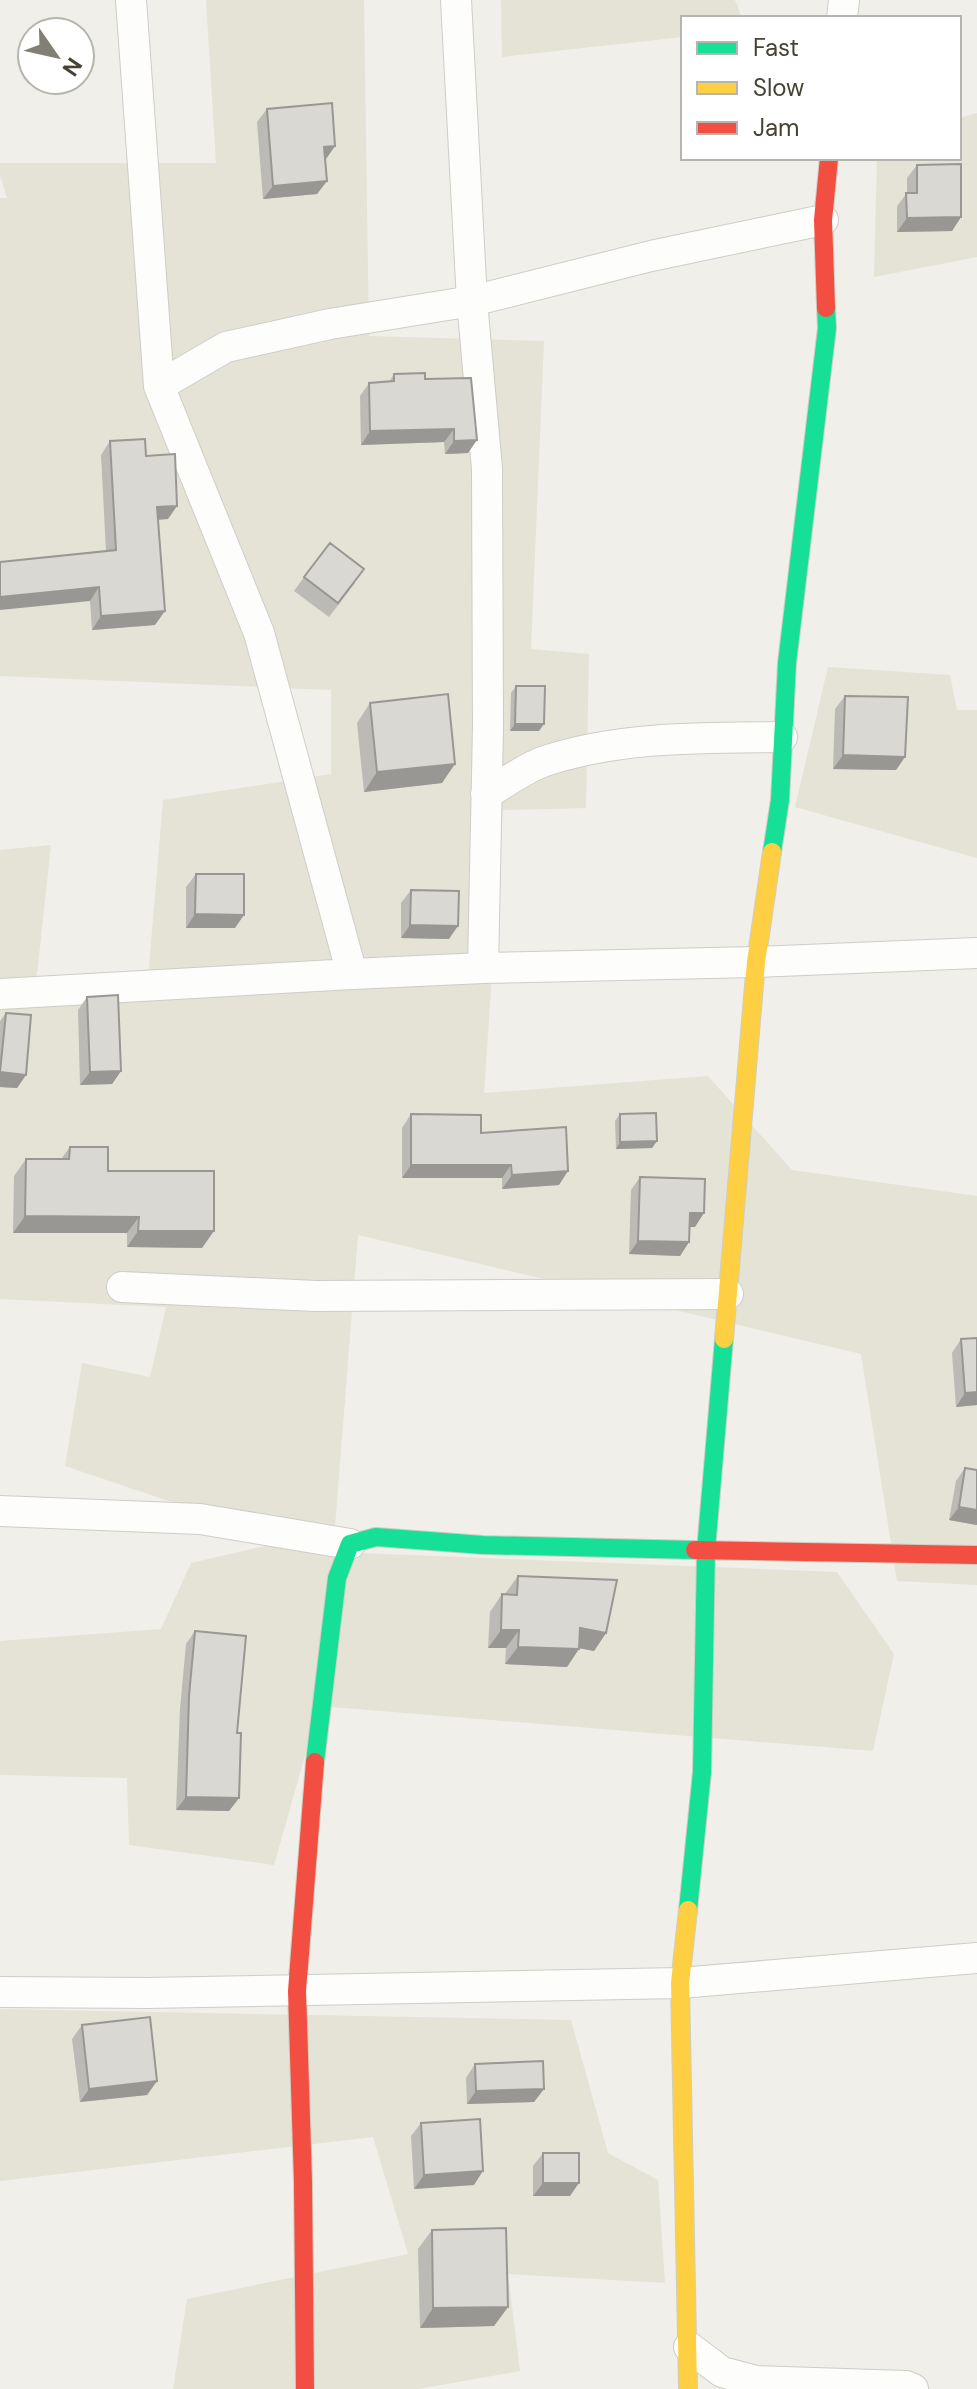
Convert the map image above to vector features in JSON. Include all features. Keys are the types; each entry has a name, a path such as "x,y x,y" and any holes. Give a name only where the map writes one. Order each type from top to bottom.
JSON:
{"street":[{"path":"131,0 159,386 259,633 352,974"},
{"path":"456,0 472,301 487,469 483,968"},
{"path":"688,2389 680,1983 702,1772 706,1550 756,962 780,800 787,663 827,328 823,220 829,160"},
{"path":"159,386 226,347 330,324 472,301 651,256 823,220"},
{"path":"486,794 543,762 614,744 695,738 782,737"},
{"path":"0,994 483,968 977,953"},
{"path":"122,1287 316,1296 728,1294"},
{"path":"0,1511 200,1519 350,1544 376,1537 483,1545 977,1555"},
{"path":"305,2389 297,1991 313,1776 337,1578 350,1544"},
{"path":"0,1992 147,1993 680,1983 977,1958"},
{"path":"689,2347 722,2372 756,2381 859,2383 913,2389"}],"shaded area":[{"path":"206,0 364,0 369,336 544,341 531,649 589,654 586,808 503,810 484,1093 708,1076 792,1170 977,1196 977,1585 897,1581 861,1354 358,1235 333,1552 837,1572 894,1654 873,1751 319,1706 274,1865 129,1845 127,1778 0,1775 0,1641 161,1629 191,1563 287,1541 65,1466 82,1363 150,1377 166,1307 0,1299 0,850 51,845 36,983 148,979 163,800 331,774 331,690 0,676 0,198 7,198 0,163 216,163"},
{"path":"501,0 735,0 741,16 681,16 681,37 502,57"},
{"path":"977,113 977,257 874,277 877,160 961,160 961,117"},
{"path":"828,667 950,675 957,710 977,710 977,858 795,807"},
{"path":"0,2009 571,2020 608,2153 658,2180 665,2283 508,2274 520,2371 419,2389 173,2389 187,2299 408,2254 373,2137 0,2181"}],"building":[{"path":"332,103 335,146 324,147 327,181 273,186 267,109"},
{"path":"961,164 961,217 907,218 906,193 917,193 917,165"},
{"path":"425,373 425,379 471,378 477,440 454,441 454,429 370,431 369,383 394,381 394,374"},
{"path":"145,439 146,456 175,454 177,506 157,507 165,611 101,616 99,587 0,597 0,562 116,550 110,441"},
{"path":"330,543 364,569 338,603 304,577"},
{"path":"516,686 545,686 544,724 515,724"},
{"path":"448,694 455,764 377,772 370,703"},
{"path":"845,696 908,697 905,757 843,755"},
{"path":"196,874 244,874 244,915 195,914"},
{"path":"411,890 459,891 458,926 410,925"},
{"path":"118,995 121,1071 90,1072 87,997"},
{"path":"6,1013 31,1015 26,1075 0,1072"},
{"path":"656,1113 657,1141 620,1142 620,1114"},
{"path":"411,1114 481,1115 481,1133 566,1127 568,1171 512,1175 511,1165 411,1165"},
{"path":"70,1147 108,1147 108,1171 214,1171 214,1231 138,1231 139,1217 25,1216 26,1159 69,1159"},
{"path":"640,1177 705,1179 704,1213 690,1213 689,1242 638,1241"},
{"path":"977,1338 977,1392 965,1393 961,1339"},
{"path":"965,1468 977,1470 977,1510 959,1507"},
{"path":"518,1576 617,1580 606,1633 580,1628 579,1649 518,1647 519,1630 501,1630 502,1594 517,1595"},
{"path":"195,1631 246,1636 237,1733 241,1733 239,1798 186,1797 189,1696"},
{"path":"150,2017 157,2081 89,2089 82,2025"},
{"path":"543,2061 544,2089 476,2091 475,2064"},
{"path":"480,2119 483,2171 424,2175 421,2123"},
{"path":"543,2153 579,2153 579,2183 543,2183"},
{"path":"506,2228 508,2307 433,2308 432,2230"}],"traffic: fast":[{"path":"772,852 780,800 787,663 827,328 826,308"},
{"path":"688,1910 702,1772 706,1550 724,1339"},
{"path":"315,1762 337,1578 350,1544 376,1537 483,1545 695,1550"}],"traffic: slow":[{"path":"724,1339 756,962 772,852"},
{"path":"688,1910 680,1983 688,2389"}],"traffic: jam":[{"path":"826,308 823,220 829,160"},
{"path":"695,1550 977,1555"},
{"path":"305,2389 297,1991 315,1762"}]}
